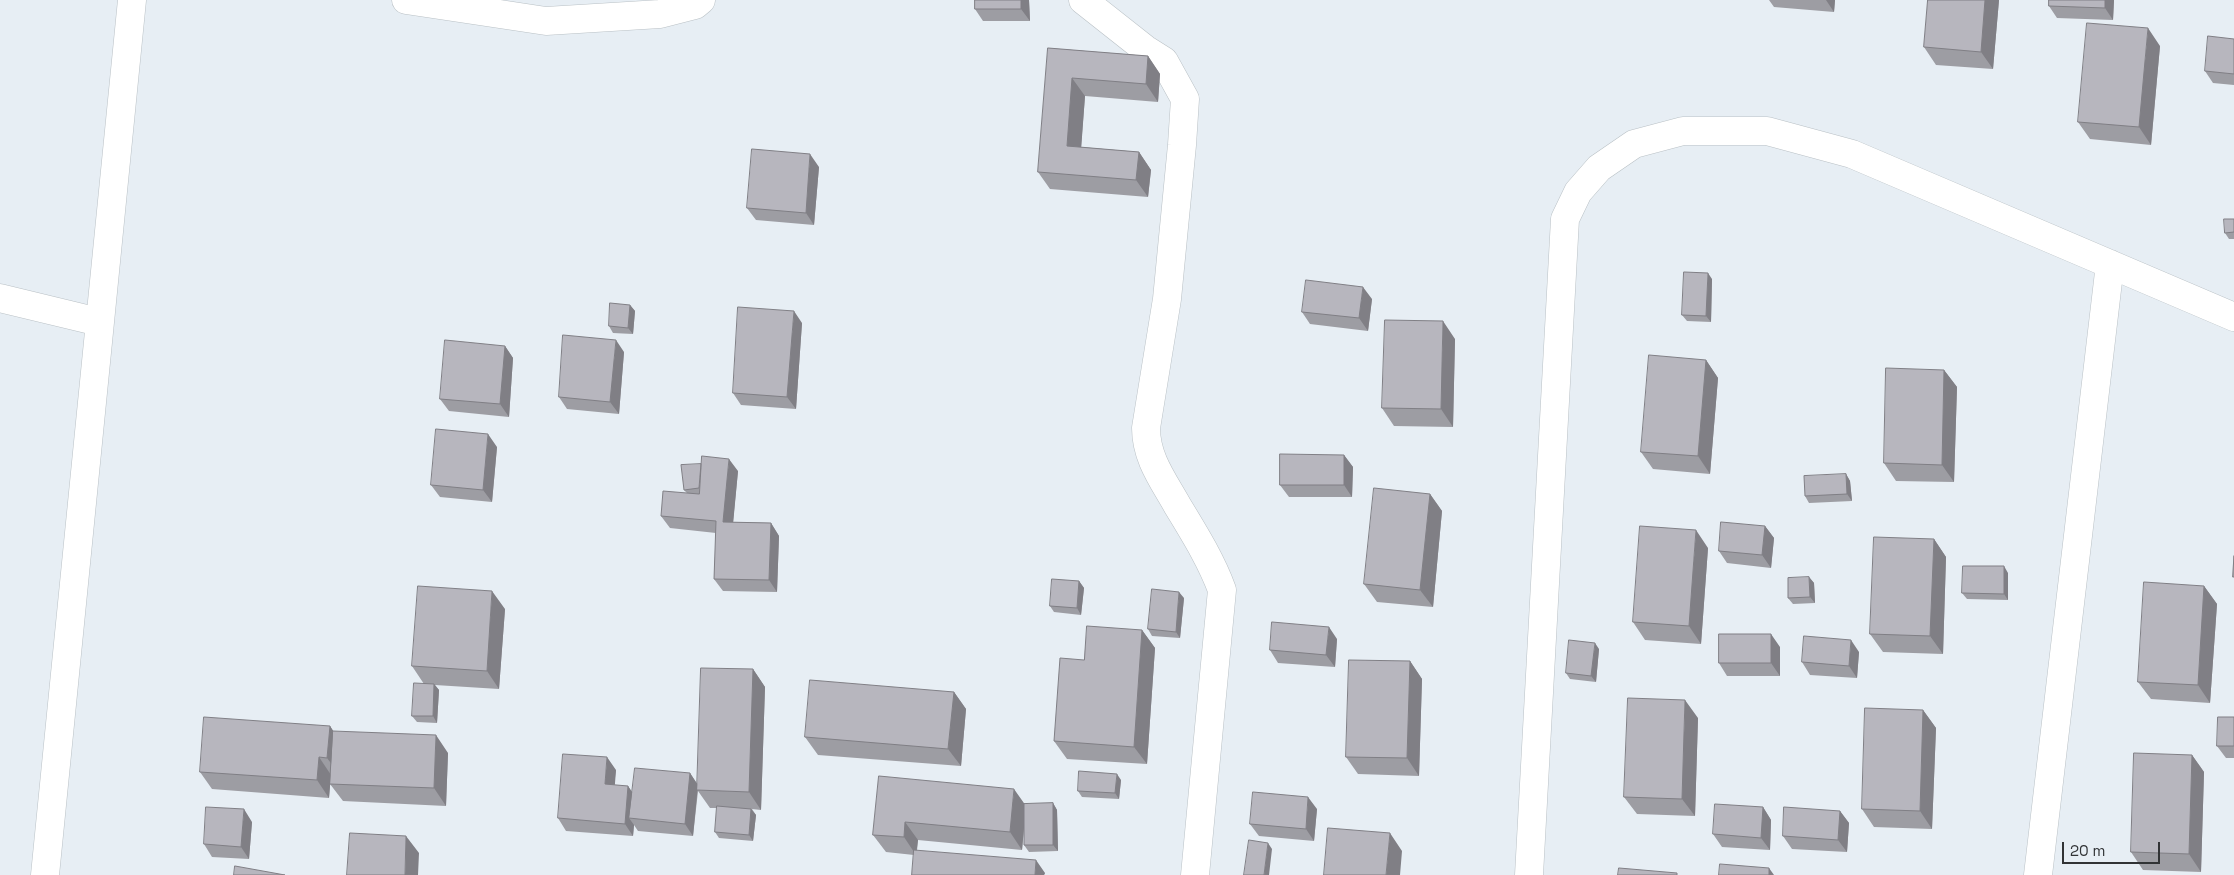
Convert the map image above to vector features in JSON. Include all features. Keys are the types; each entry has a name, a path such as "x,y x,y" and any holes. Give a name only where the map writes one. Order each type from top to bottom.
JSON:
{"main road":[{"path":"45,875 132,0"},
{"path":"406,0 546,21 660,14 695,5 701,0"},
{"path":"1083,0 1110,23 1164,61 1185,99 1167,299 1146,428 1146,443 1153,463 1214,568 1222,590 1195,875"},
{"path":"1529,875 1565,219 1578,192 1599,168 1634,144 1683,131 1767,131 1852,154 2234,317"},
{"path":"2038,875 2110,264"},
{"path":"0,298 99,322"}],"building":[{"path":"975,0 1021,0 1021,9 975,9"},
{"path":"1928,0 1985,0 1981,52 1924,47"},
{"path":"2049,0 2105,0 2105,8 2049,6"},
{"path":"2087,23 2148,28 2139,127 2078,122"},
{"path":"2208,36 2234,39 2234,74 2205,71"},
{"path":"1048,48 1148,56 1146,84 1072,78 1067,146 1139,152 1136,180 1038,172"},
{"path":"752,149 810,154 806,213 747,208"},
{"path":"2224,219 2234,219 2234,232 2225,233"},
{"path":"1684,272 1708,273 1706,316 1682,315"},
{"path":"1306,280 1363,287 1359,318 1302,312"},
{"path":"610,303 630,305 628,328 609,326"},
{"path":"738,307 794,311 787,397 733,393"},
{"path":"1385,320 1443,321 1441,409 1382,408"},
{"path":"563,335 616,340 610,402 559,397"},
{"path":"445,340 505,346 500,404 440,399"},
{"path":"1649,355 1706,360 1698,456 1641,452"},
{"path":"1886,368 1944,370 1942,465 1884,463"},
{"path":"436,429 488,434 483,490 431,485"},
{"path":"1280,454 1344,455 1344,485 1280,485"},
{"path":"702,456 729,459 723,522 771,523 769,580 714,579 716,521 661,516 663,491 699,494"},
{"path":"701,464 699,488 684,490 681,465"},
{"path":"1846,474 1847,494 1805,496 1804,476"},
{"path":"1374,488 1430,494 1420,590 1364,584"},
{"path":"1721,522 1765,526 1762,555 1719,551"},
{"path":"1640,526 1696,530 1689,626 1633,622"},
{"path":"1874,537 1934,539 1930,636 1870,634"},
{"path":"1963,566 2004,566 2004,594 1962,593"},
{"path":"1809,577 1810,597 1788,598 1788,578"},
{"path":"1052,579 1079,581 1077,608 1050,606"},
{"path":"2144,582 2204,586 2198,685 2138,682"},
{"path":"418,586 492,591 487,671 412,666"},
{"path":"1152,589 1179,592 1176,632 1148,629"},
{"path":"1272,622 1329,627 1326,655 1270,650"},
{"path":"1087,626 1142,630 1134,747 1054,741 1060,658 1084,660"},
{"path":"1719,634 1771,634 1771,663 1719,663"},
{"path":"1804,636 1851,640 1849,666 1802,662"},
{"path":"1569,640 1595,643 1591,676 1566,673"},
{"path":"1349,660 1410,661 1407,758 1346,757"},
{"path":"701,668 753,669 749,792 697,790"},
{"path":"810,680 954,692 948,749 805,737"},
{"path":"414,683 434,684 433,716 412,716"},
{"path":"1628,698 1685,700 1682,799 1624,797"},
{"path":"1865,708 1923,710 1920,811 1862,809"},
{"path":"204,717 330,726 327,758 319,757 317,780 200,772"},
{"path":"2218,717 2234,717 2234,746 2217,746"},
{"path":"333,731 436,735 434,788 330,784"},
{"path":"2134,753 2192,755 2189,854 2131,852"},
{"path":"563,754 607,757 605,784 628,786 625,824 558,818"},
{"path":"635,768 690,773 685,824 629,818"},
{"path":"1079,771 1117,774 1115,793 1078,791"},
{"path":"879,776 1014,789 1010,832 905,822 904,837 873,835"},
{"path":"1253,792 1308,797 1306,829 1250,824"},
{"path":"1053,803 1053,845 1024,845 1024,804"},
{"path":"1715,804 1763,807 1761,838 1713,834"},
{"path":"717,806 751,809 749,835 715,832"},
{"path":"206,807 244,809 241,847 204,844"},
{"path":"1784,807 1840,811 1838,840 1783,836"},
{"path":"1328,828 1390,833 1386,875 1324,875"},
{"path":"350,833 406,836 405,875 347,875"},
{"path":"1249,840 1268,843 1264,875 1244,875"},
{"path":"914,850 1036,860 1035,875 912,875"},
{"path":"1720,864 1769,868 1769,875 1719,875"},
{"path":"235,866 285,875 234,875"},
{"path":"1619,868 1677,873 1677,875 1618,875"}]}
